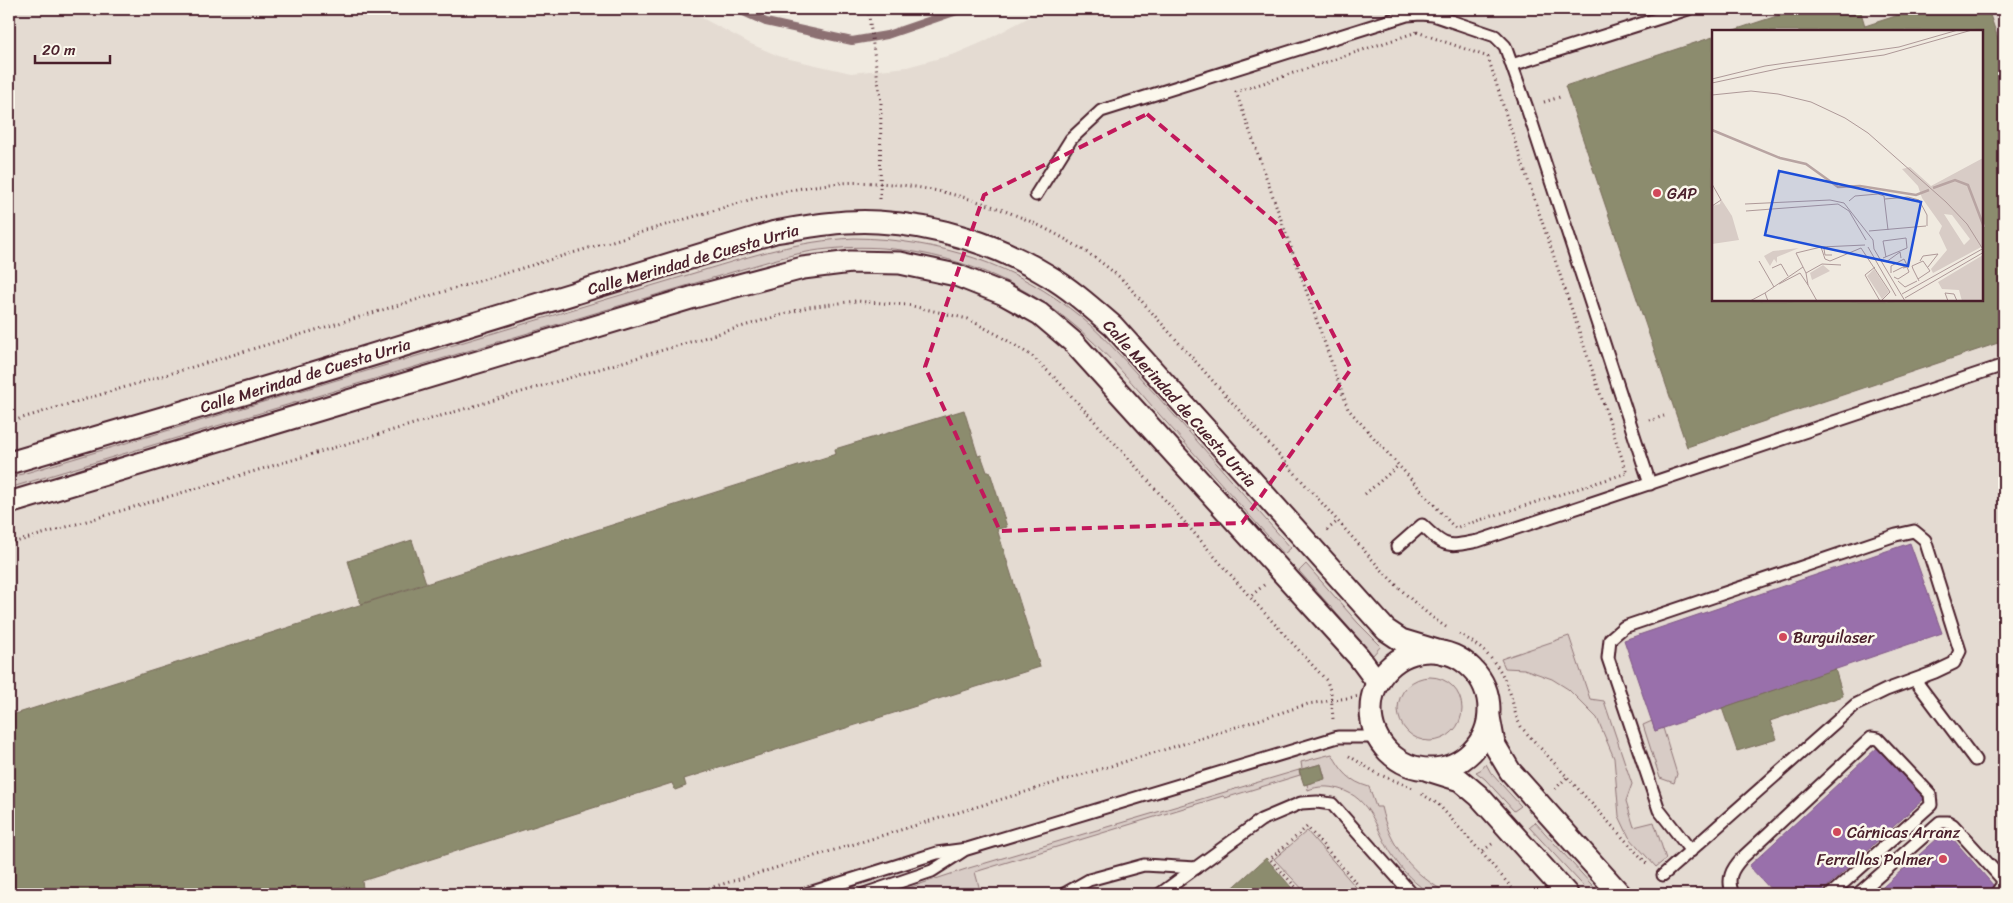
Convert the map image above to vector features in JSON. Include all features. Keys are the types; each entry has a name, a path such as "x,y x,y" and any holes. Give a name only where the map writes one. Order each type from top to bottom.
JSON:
{"street":[{"name":"Calle Merindad de Cuesta Urria","path":"9,462 264,388 775,232 833,223 878,222 920,228 993,248 1048,275 1082,299 1113,326 1386,630 1401,640 1444,653"},
{"path":"9,503 694,297 803,268 851,262 900,263 956,275 1004,294 1040,314 1060,330 1122,394 1358,656 1375,689"},
{"path":"1567,894 1480,796 1460,780 1402,762 1382,745 1375,732 1371,717 1375,689 1389,668 1405,656 1426,651 1444,653 1468,664 1481,680 1488,696 1494,744 1510,771 1620,894"},
{"path":"1423,768 1451,765 1470,753 1483,737 1489,714"}],"lane":[{"path":"1512,66 1688,9"},
{"path":"1036,195 1071,139 1101,111 1407,15 1421,14 1433,16 1495,36 1505,46 1512,66 1650,484"},
{"path":"1397,547 1422,525 1436,539 1452,546 1478,542 2004,365"},
{"path":"1658,873 1691,851 1855,706 1886,690 1954,663 1960,651 1924,540 1914,531 1896,535 1624,627 1610,639 1608,658 1659,810 1691,851"},
{"path":"1915,680 1975,760"},
{"path":"806,894 937,853 967,849 1338,737 1370,737 1382,745"},
{"path":"1733,894 1729,880 1732,869 1742,858 1871,738 1878,739 1930,794 1932,800 1930,805 1831,894"},
{"path":"1160,894 1260,820 1301,803 1317,802 1332,804 1412,894"},
{"path":"1858,894 1940,822 1948,822 1953,825 2002,879 2002,885 1996,894"},
{"path":"864,894 932,871 967,849"},
{"path":"1064,894 1089,880 1144,865 1196,868"}],"path":[{"path":"9,422 759,197 812,186 841,183 881,183 881,102 868,9"},
{"path":"1418,32 1488,56 1626,473 1455,528 1398,466 1348,409 1236,92 1418,32"},
{"path":"9,544 808,307 856,301 908,305 968,319 1032,356 1056,379 1131,461 1250,597 1327,681 1338,737 1348,755 1378,774 1411,787 1438,804 1481,852"},
{"path":"1365,494 1398,466"},
{"path":"1309,545 1338,520"},
{"path":"1250,597 1281,570"},
{"path":"690,894 1145,756 1308,704 1375,689"},
{"path":"1567,777 1658,873"},
{"path":"1302,894 1270,859 1307,826 1366,894"}],"highlighted area":[{"path":"1147,114 1277,224 1351,369 1242,523 1000,531 925,367 984,195"}],"shaded area":[{"path":"9,9 685,9 751,44 781,57 851,73 907,67 955,54 983,42 1044,9 2004,9 2004,894 9,894"},
{"path":"854,238 916,243 975,258 1031,283 1057,299 1082,318 1112,346 1291,548 1284,554 1108,356 1083,332 1043,302 1016,286 956,262 925,254 861,247 820,250 774,260 9,488 9,478 739,260 814,242"},
{"path":"1306,564 1381,646 1373,655 1299,571"},
{"path":"1569,636 1590,699 1604,701 1632,784 1626,801 1634,827 1654,822 1666,859 1656,867 1629,837 1619,816 1614,758 1597,718 1568,689 1552,679 1524,669 1505,668 1501,659"},
{"path":"1424,677 1436,677 1453,686 1460,697 1462,709 1460,721 1453,732 1436,741 1424,741 1412,736 1403,727 1398,715 1398,703 1403,691 1412,682"},
{"path":"1652,721 1655,731 1663,728 1677,774 1674,783 1660,778 1643,725"},
{"path":"1332,754 1339,766 1351,779 1369,787 1376,807 1381,807 1390,835 1414,869 1424,878 1449,894 1431,894 1410,877 1397,862 1387,846 1372,816 1359,800 1350,793 1327,787 1308,790 1307,784 1325,778 1321,764 1302,769 1301,762"},
{"path":"1486,764 1491,773 1521,806 1514,811 1485,779 1476,772"},
{"path":"1299,770 1300,775 1225,798 1223,796 975,872 981,894 890,894 969,868"},
{"path":"1535,822 1600,894 1591,894 1529,827"},
{"path":"1307,831 1362,894 1307,894 1274,859"}],"building: Oficinas":[{"name":"Burguilaser","path":"1910,543 1942,633 1655,731 1624,640"},
{"name":"Cárnicas Arranz","path":"1878,747 1925,798 1819,894 1775,894 1749,866"},
{"name":"Ferrallas Palmer","path":"1946,831 1994,886 1985,894 1875,894"}],"building: Industria":[{"name":"GAP","path":"1798,9 1860,9 1865,26 1917,9 1988,9 2004,56 2004,341 1687,447 1565,86 1712,37 1712,301 1983,301 1983,30 1734,30"},
{"path":"964,410 978,456 981,455 987,472 990,472 1007,527 997,529 1040,667 684,779 686,786 675,790 672,783 362,881 363,888 347,893 344,886 317,894 9,894 9,716 836,454 835,449"},
{"path":"412,540 426,583 361,604 348,561"},
{"path":"1835,669 1843,696 1770,721 1777,739 1737,751 1722,708"},
{"path":"1321,764 1325,779 1304,785 1299,770"},
{"path":"1266,858 1297,894 1226,894"}],"waterway":[{"path":"737,9 766,22 852,41 887,35 963,9"}],"place":[{"name":"GAP","path":"1657,193"},
{"name":"Burguilaser","path":"1783,637"},
{"name":"Cárnicas Arranz","path":"1837,832"},
{"name":"Ferrallas Palmer","path":"1943,859"}]}
